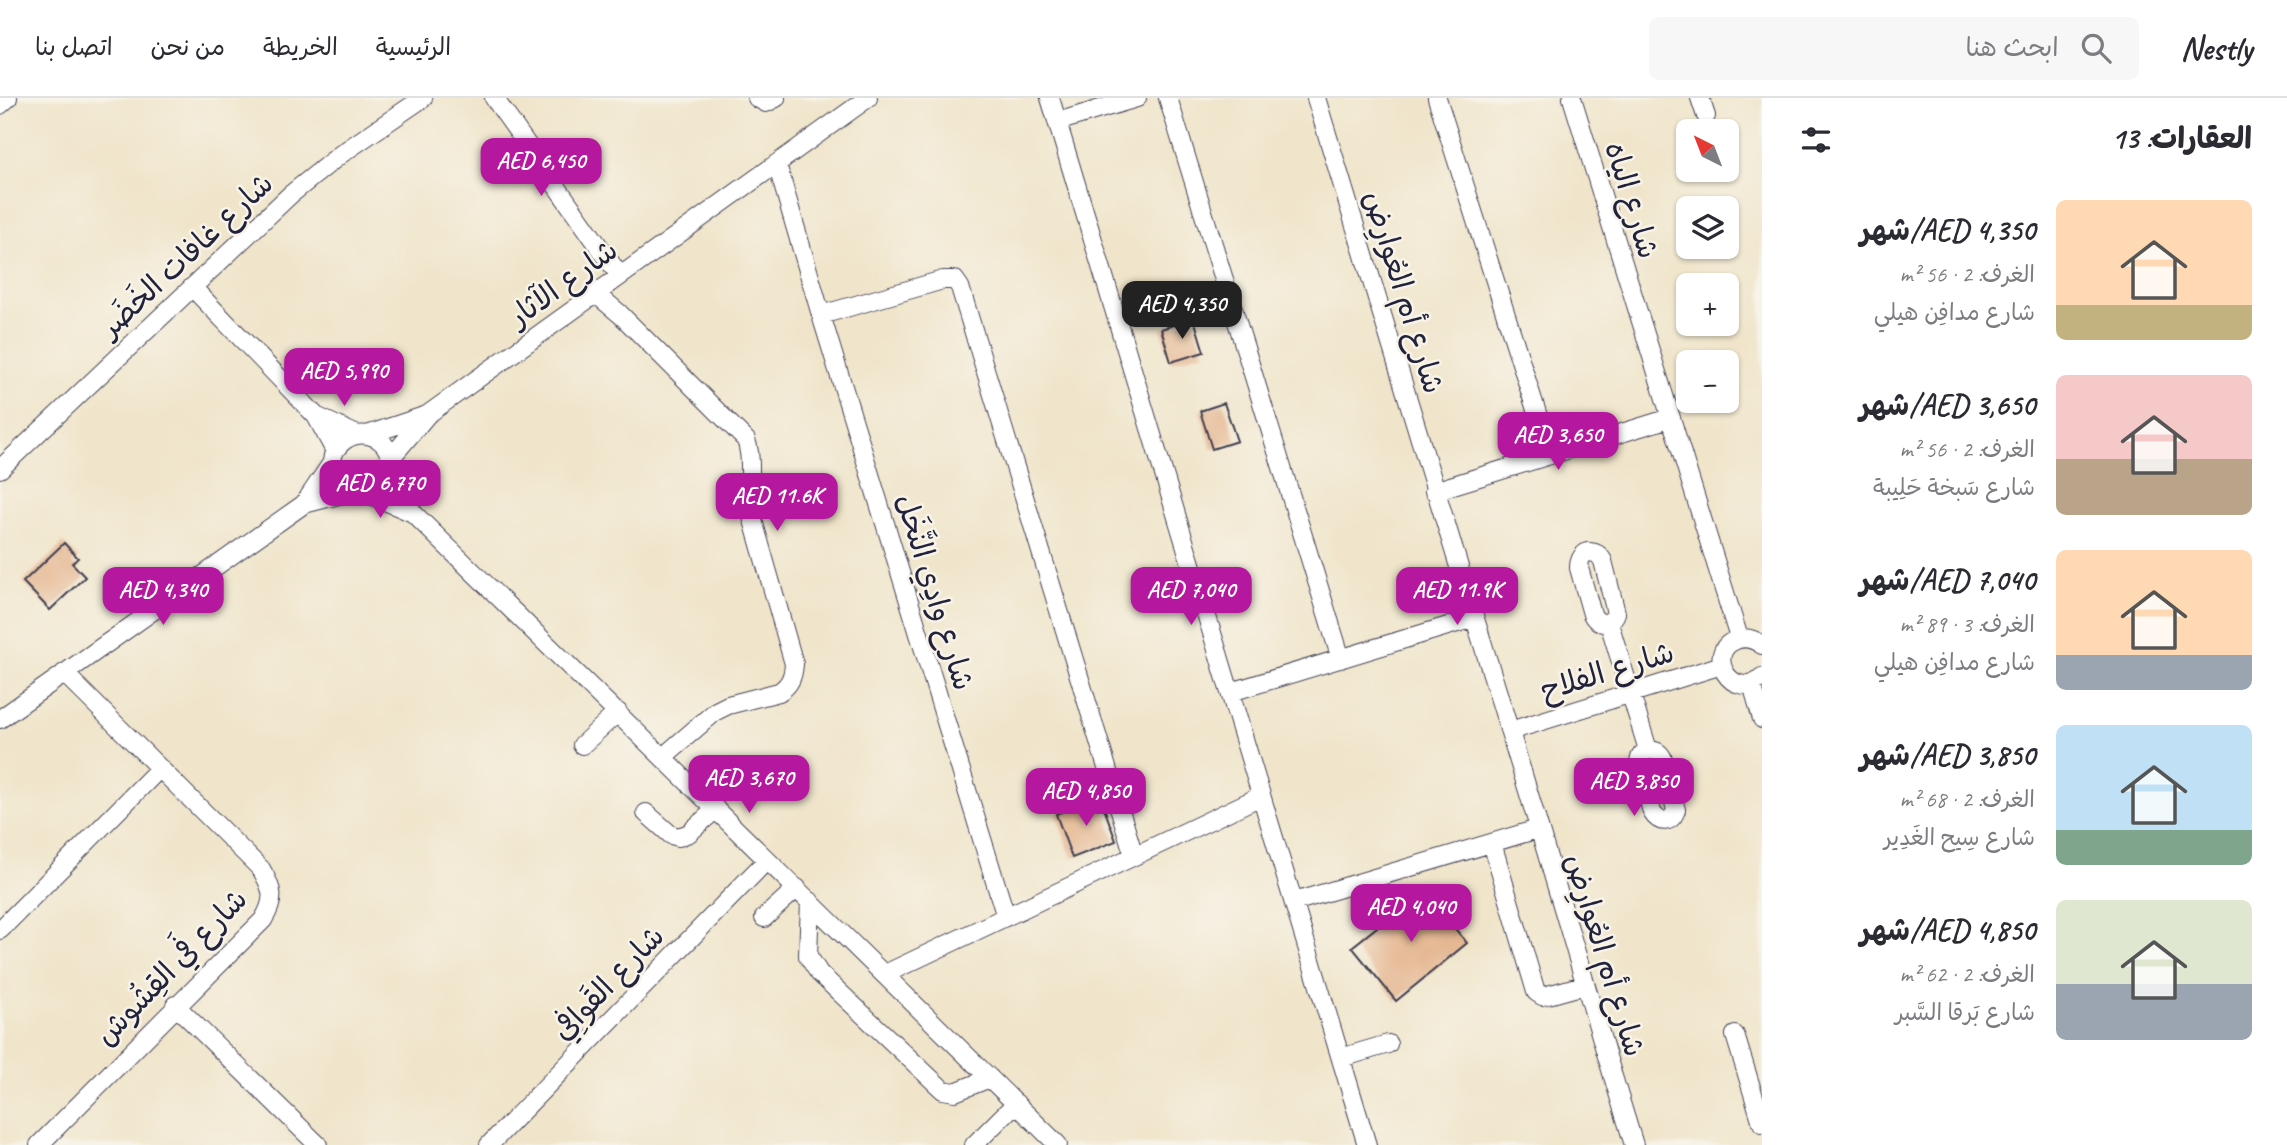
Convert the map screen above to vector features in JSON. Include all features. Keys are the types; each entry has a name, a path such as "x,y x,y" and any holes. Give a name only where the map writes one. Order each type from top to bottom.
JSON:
{"street":[{"path":"0,106 8,98"},
{"name":"شارع غافات الخَضَر","path":"0,469 290,195 320,170 423,98"},
{"path":"494,98 620,276"},
{"path":"757,98 766,103 776,98"},
{"name":"شارع الآثار","path":"390,464 427,415 868,98"},
{"path":"1050,98 1367,1145"},
{"path":"1057,122 1137,98"},
{"path":"1168,98 1340,659"},
{"name":"شارع أم العُوارِض","path":"1316,98 1434,491 1510,731 1633,1145"},
{"path":"1437,98 1550,454"},
{"name":"شارع الياه","path":"1572,98 1739,638"},
{"path":"1700,98 1706,116"},
{"name":"شارع وادِي النَّخَل","path":"777,164 1006,916"},
{"path":"821,315 943,280 955,280 960,287 1134,856"},
{"path":"192,287 316,416 334,456 334,471 338,480 345,487 412,513"},
{"path":"596,293 746,440 750,457 751,513 794,664 791,680 779,692 728,705 716,711 663,757"},
{"name":"شارع الآثار","path":"362,435 427,415"},
{"path":"316,416 382,443 388,450 390,464 412,513 1058,1145"},
{"path":"1434,491 1670,418"},
{"path":"0,719 304,503 341,443 362,435"},
{"path":"304,503 373,490 382,484 390,464"},
{"path":"1231,692 1474,618"},
{"path":"1609,623 1648,750"},
{"path":"1761,642 1749,638 1739,638 1731,642 1725,649 1722,666 1732,681 1745,685 1757,680 1762,719"},
{"name":"شارع الفلاح","path":"1510,731 1722,666"},
{"name":"شارع فَي القِشُوش","path":"39,1145 262,920 271,907 272,894 261,869 64,673"},
{"path":"582,745 618,712"},
{"path":"0,930 160,768"},
{"path":"885,974 1261,796"},
{"path":"646,813 671,835 679,837 716,809"},
{"path":"1294,902 1538,830"},
{"path":"1492,843 1536,992 1542,996 1584,985"},
{"name":"شارع القَوافِي","path":"489,1145 768,860"},
{"path":"764,918 797,888"},
{"path":"810,901 808,956 819,974 943,1090 955,1092 990,1078"},
{"path":"175,1005 318,1145"},
{"path":"1735,1035 1762,1123"},
{"path":"1341,1058 1388,1044"},
{"path":"974,1145 1016,1103"}],"building":[{"path":"1194,319 1204,352 1171,362 1161,329"},
{"path":"1224,403 1237,441 1212,449 1200,411"},
{"path":"64,543 78,558 72,563 85,577 50,610 23,582"},
{"path":"1100,797 1116,841 1072,858 1056,814"},
{"path":"1421,892 1434,909 1447,898 1461,916 1451,924 1467,943 1396,1001 1352,947"}]}
